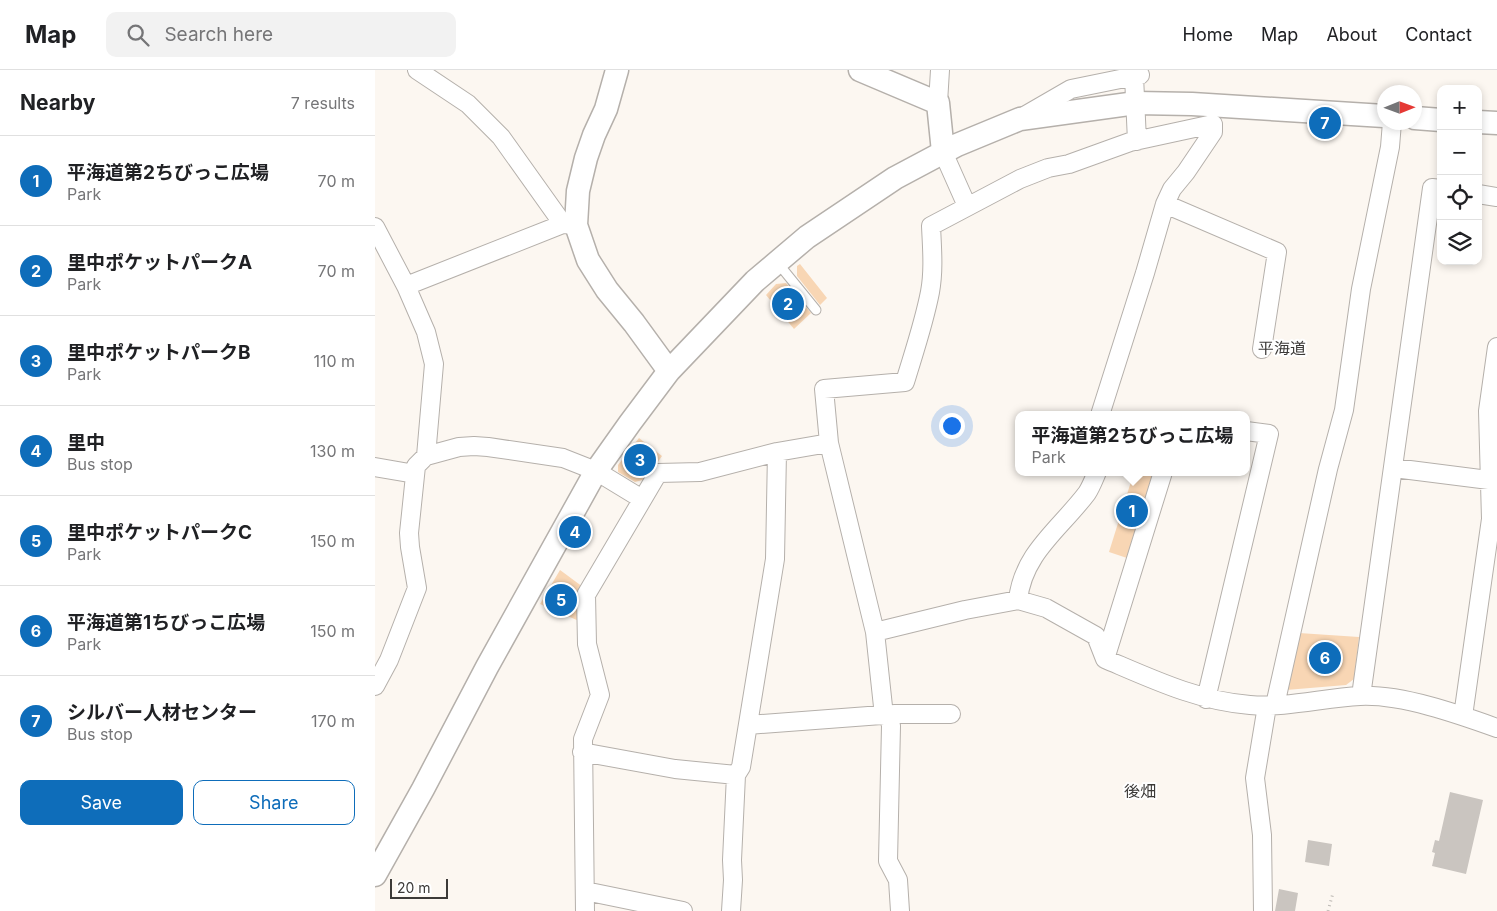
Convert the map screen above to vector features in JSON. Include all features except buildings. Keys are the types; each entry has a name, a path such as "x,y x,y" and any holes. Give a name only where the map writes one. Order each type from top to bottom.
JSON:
{"street":[{"path":"417,70 468,104 501,137 570,225 588,260 607,290 669,371"},
{"path":"570,225 587,158 594,135 606,109 617,70"},
{"path":"860,70 938,103"},
{"path":"940,70 938,103 943,152 967,206"},
{"path":"375,875 487,667 596,471 669,371 755,281 807,237 895,178 943,152 1020,119 1071,89 1103,76 1137,75 1137,140"},
{"path":"1020,119 1136,103 1192,104 1377,116"},
{"path":"1422,119 1437,120"},
{"path":"1482,122 1497,123"},
{"path":"900,911 898,880 889,861 891,726 886,715 875,632 829,443 824,389 905,382 922,328 930,291 933,262 931,226 1020,179 1048,168 1069,164 1137,140 1213,124 1213,132 1172,189 1165,204 1101,411"},
{"path":"1263,911 1262,835 1255,778 1328,469 1344,410 1361,289 1391,130"},
{"path":"1361,696 1432,188 1437,189"},
{"path":"1482,195 1497,197"},
{"path":"1165,204 1277,252 1262,348"},
{"path":"406,286 570,225"},
{"path":"375,227 406,286 426,332 434,364 426,456"},
{"path":"1463,716 1491,519 1494,480 1488,411 1497,347"},
{"path":"1206,699 1269,434 1250,432"},
{"path":"585,911 582,752 583,739 600,695 587,644 586,595 658,473 700,472 777,452 829,443"},
{"path":"375,686 389,660 417,588 409,533 416,466 426,456 459,447 488,447 563,458 596,471 642,499"},
{"path":"731,911 737,776 741,767 775,559 777,452"},
{"path":"375,467 415,474"},
{"path":"1394,468 1494,480"},
{"path":"1018,600 1023,575 1042,544 1088,492 1095,476"},
{"path":"1105,659 1162,476"},
{"path":"875,632 974,608 1018,600 1046,608 1096,636 1105,659 1160,683 1206,699 1249,705 1271,705 1361,696 1377,697 1414,703 1463,716 1497,728"},
{"path":"748,725 886,715 951,714"},
{"path":"582,752 667,768 737,776"},
{"path":"585,891 683,911"}],"lane":[{"path":"776,262 815,310"}],"path":[{"path":"1328,911 1333,893"}],"shaded area":[{"path":"800,264 827,298 820,305 797,276 797,266"},
{"path":"786,283 811,313 794,329 766,295 776,284"},
{"path":"639,438 662,456 646,479 635,482 618,472 618,465"},
{"path":"1133,476 1152,476 1127,558 1109,552"},
{"path":"560,570 583,587 579,621 540,604"},
{"path":"1299,633 1359,637 1354,679 1346,685 1286,690"}],"place":[{"name":"シルバー人材センター","path":"1325,123"},
{"name":"里中ポケットパークA","path":"788,304"},
{"name":"里中ポケットパークB","path":"640,460"},
{"name":"平海道第2ちびっこ広場","path":"1132,511"},
{"name":"里中","path":"575,532"},
{"name":"里中ポケットパークC","path":"561,600"},
{"name":"平海道第1ちびっこ広場","path":"1325,658"}],"district":[{"name":"平海道","path":"1282,348"},
{"name":"後畑","path":"1140,791"}]}
